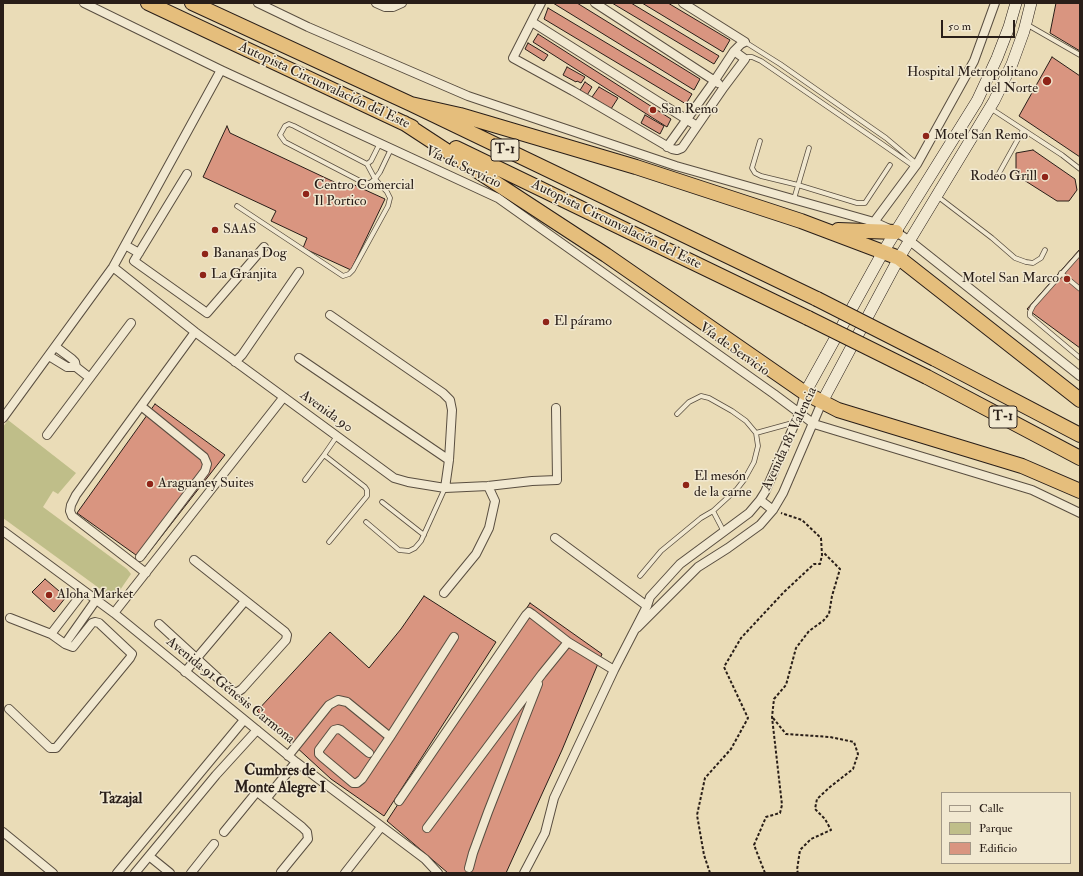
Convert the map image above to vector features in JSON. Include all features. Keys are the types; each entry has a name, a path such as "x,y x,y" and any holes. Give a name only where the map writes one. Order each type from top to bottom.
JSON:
{"highway":[{"name":"Autopista Circunvalación del Este","path":"148,3 404,123 808,318 927,377 1080,458"},
{"name":"Autopista Circunvalación del Este","path":"192,3 411,104 817,299 1080,435"},
{"path":"411,104 460,115 628,165 822,228 899,258 1080,400"},
{"path":"404,123 606,255 805,393 838,410 1022,466 1080,491"},
{"path":"822,228 853,231 896,232"}],"street":[{"name":"Vía de Servicio","path":"84,3 221,70 498,198 814,424 1032,490 1080,513"},
{"path":"258,3 468,96 676,166 874,222 896,232 910,241 1080,376"},
{"path":"376,3 385,7 393,7 402,3"},
{"path":"541,3 513,58 672,149 677,150 682,148 745,59 734,51"},
{"path":"595,3 724,87"},
{"path":"667,147 734,51 745,42 683,3"},
{"path":"874,222 916,166 974,61 995,3"},
{"name":"Avenida 181 Valencia","path":"634,631 650,597 680,564 749,513 765,492 796,422 805,393 883,252 977,101 998,58 1016,3"},
{"name":"Avenida 181 Valencia","path":"634,631 698,567 760,525 773,510 783,493 814,424 822,402 899,258 990,108 1012,64 1026,24 1031,3"},
{"path":"532,22 687,118 697,126"},
{"path":"3,418 113,267 221,70"},
{"path":"188,174 134,261 208,313 264,247"},
{"path":"125,245 139,253"},
{"name":"Avenida 90","path":"113,267 195,332 394,478 408,482 445,488 557,480 556,408"},
{"path":"236,362 299,272"},
{"path":"330,315 443,393 450,400 452,410 449,460 445,488"},
{"path":"47,435 130,323"},
{"path":"146,573 72,516 70,511 71,505 76,495 195,332"},
{"path":"56,347 72,359 75,362 76,367 90,378"},
{"path":"49,356 68,367 76,367"},
{"path":"299,358 449,460"},
{"path":"114,613 284,398"},
{"path":"140,557 205,471 207,464 204,457 141,406"},
{"path":"444,593 476,554 489,528 495,501 488,486"},
{"path":"760,500 773,510"},
{"name":"Avenida 91 Génesis Carmona","path":"3,531 114,613 288,756 425,859 438,873"},
{"path":"555,538 647,606"},
{"path":"159,624 198,658 231,690 236,692 242,689 286,640 287,635 285,632 194,560"},
{"path":"51,634 84,592"},
{"path":"65,644 96,600"},
{"path":"185,672 246,601"},
{"path":"399,801 529,612 568,642 614,670"},
{"path":"9,709 50,748 56,748 132,654 98,623 95,622 92,623 73,647 65,644 51,634 10,618"},
{"path":"524,873 545,833 554,798 634,631"},
{"path":"288,756 329,705 338,700 347,702 390,737 454,637"},
{"path":"427,828 542,674 568,642"},
{"path":"469,868 473,853 542,674"},
{"path":"117,873 244,720"},
{"path":"369,753 338,729 334,730 319,750 319,754 327,761 353,783 357,783 362,779 390,737"},
{"path":"135,873 216,775 257,730"},
{"path":"266,799 296,762"},
{"path":"224,832 257,792 307,832 308,839 281,872"},
{"path":"345,873 381,827"},
{"path":"3,832 49,872"},
{"path":"191,873 214,844"},
{"path":"149,856 170,873"}],"lane":[{"path":"1026,24 1080,55"},
{"path":"745,42 780,64 886,138 916,166"},
{"path":"745,59 748,56 761,61 916,166"},
{"path":"990,108 1080,169"},
{"path":"237,206 343,276 349,274 388,206 390,198 387,192 375,180 367,164 289,124 285,126 280,135 285,142 362,182 370,183 375,180 391,149"},
{"path":"998,175 1023,130"},
{"path":"760,141 752,168 755,173 857,203 865,203 890,165"},
{"path":"367,164 371,161 380,143"},
{"path":"794,199 810,148"},
{"path":"937,196 992,238 1015,258 1033,263 1041,258 1044,250"},
{"path":"1080,253 1033,306 1030,312 1030,316 1080,358"},
{"path":"1062,273 1080,289"},
{"path":"640,576 661,551 701,518 713,511 737,489 754,462 758,446 756,433 746,421 709,398 701,396 689,402 677,414"},
{"path":"756,433 796,422"},
{"path":"305,480 337,436"},
{"path":"324,455 367,490 367,496 329,542"},
{"path":"366,522 399,550 409,551 415,548 421,541 445,488"},
{"path":"382,502 424,535"},
{"path":"713,511 724,532"}],"path":[{"path":"710,873 704,855 697,815 705,778 731,749 748,718 724,667 741,638 784,592 814,564 820,564 822,552 820,538 802,520 773,510"},
{"path":"765,873 754,844 766,817 780,813 782,805 772,717 774,699 786,685 796,648 809,631 829,614 832,596 840,570 822,552"},
{"path":"772,717 786,734 830,737 854,742 858,754 853,769 817,799 815,809 825,819 831,830 811,839 800,850 797,870 798,873"}],"green space":[{"path":"8,420 76,473 58,494 53,491 43,507 127,569 131,574 114,599 3,518 3,427"}],"building":[{"path":"553,3 577,3 700,79 694,90"},
{"path":"612,3 631,3 719,56 714,64"},
{"path":"642,3 668,3 730,40 723,52"},
{"path":"1056,3 1080,3 1080,51 1050,33"},
{"path":"548,8 692,94 686,104 544,19"},
{"path":"538,34 671,119 667,127 533,42"},
{"path":"528,43 548,55 544,61 525,49"},
{"path":"1052,57 1080,76 1080,157 1019,116"},
{"path":"567,67 585,77 581,83 563,75"},
{"path":"585,82 592,87 586,97 579,92"},
{"path":"599,87 618,98 611,109 592,97"},
{"path":"645,115 664,126 660,134 641,123"},
{"name":"Centro Comercial Il Portico","path":"227,126 230,133 347,188 350,183 385,199 351,270 303,248 307,238 271,221 276,211 203,177"},
{"name":"Rodeo Grill","path":"1033,150 1075,179 1077,190 1069,201 1057,201 1016,175 1016,153"},
{"name":"Motel San Marco","path":"1080,249 1080,348 1027,309"},
{"name":"Araguaney Suites","path":"155,404 225,455 143,560 77,513"},
{"name":"Aloha Market","path":"45,579 66,597 54,612 32,592"},
{"path":"424,596 496,642 384,816 331,779 257,711 330,632 369,668 401,629"},
{"path":"530,603 602,654 562,750 506,873 448,873 387,821"}],"place":[{"name":"Hospital Metropolitano del Norte","path":"1047,81"},
{"name":"San Remo","path":"653,110"},
{"name":"Motel San Remo","path":"926,136"},
{"name":"Rodeo Grill","path":"1045,177"},
{"name":"Centro Comercial Il Portico","path":"306,194"},
{"name":"SAAS","path":"215,230"},
{"name":"Bananas Dog","path":"205,254"},
{"name":"La Granjita","path":"203,275"},
{"name":"Motel San Marco","path":"1067,279"},
{"name":"El páramo","path":"546,322"},
{"name":"Araguaney Suites","path":"150,484"},
{"name":"El mesón de la carne","path":"686,485"},
{"name":"Aloha Market","path":"49,595"}],"district":[{"name":"Cumbres de Monte Alegre I","path":"280,780"},
{"name":"Tazajal","path":"121,800"}]}
